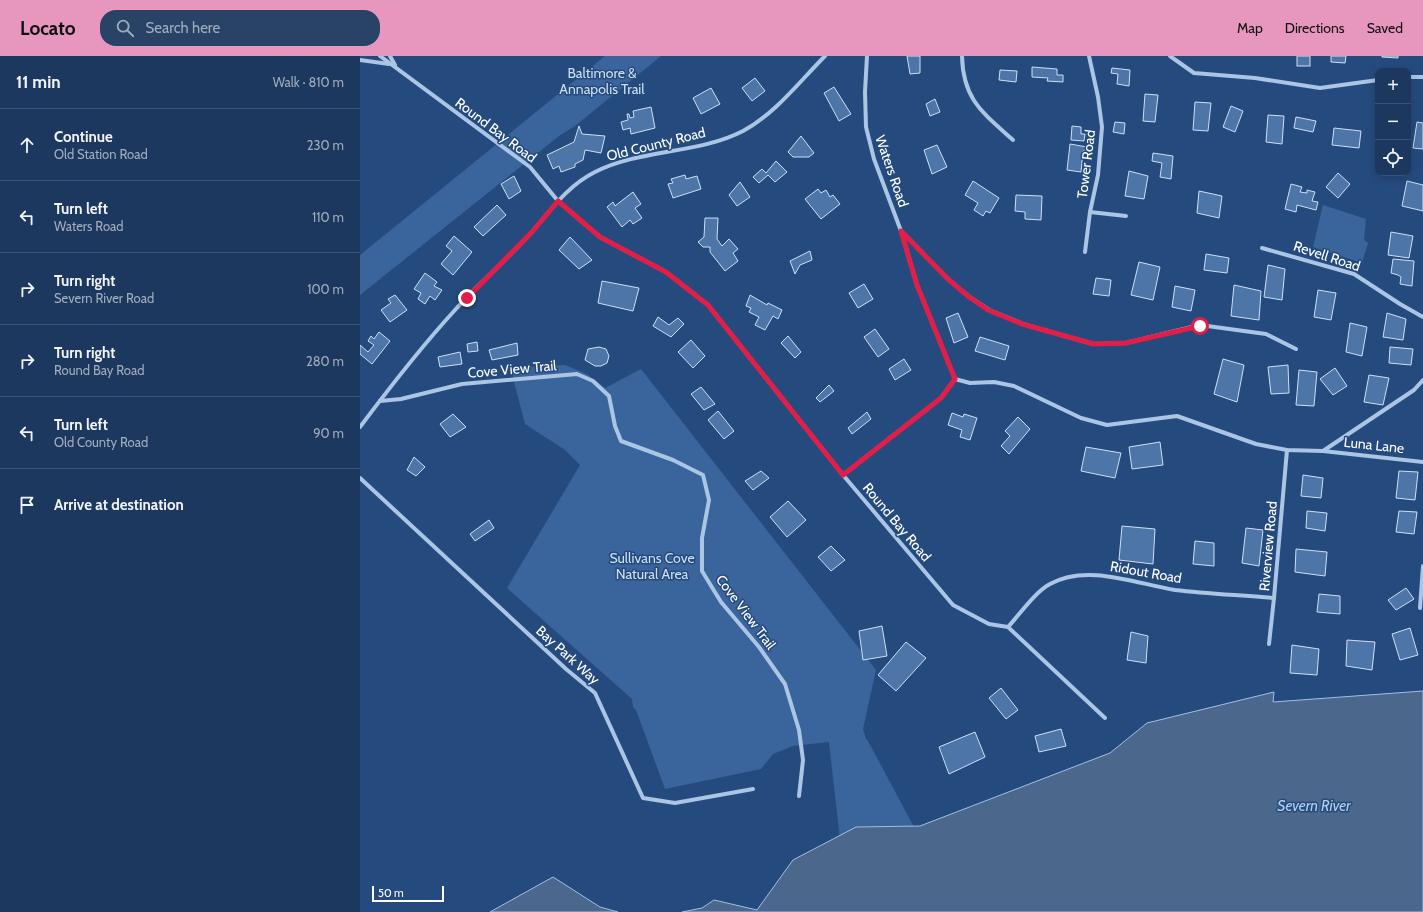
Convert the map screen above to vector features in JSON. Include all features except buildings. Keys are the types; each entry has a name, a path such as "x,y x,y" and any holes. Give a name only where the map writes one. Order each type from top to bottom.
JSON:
{"street":[{"name":"Round Bay Road","path":"380,56 530,167 558,201 600,237 666,272 708,305 843,475 953,605 989,624 1008,627"},
{"path":"390,56 396,68"},
{"name":"Old County Road","path":"360,427 421,347 455,309 531,233 558,201 574,185 595,172 616,164 714,141 742,132 762,120 783,101 824,56"},
{"name":"Waters Road","path":"867,56 865,92 866,127 874,159 901,231 917,285 955,379"},
{"path":"962,56 963,71 968,90 977,107 1013,140"},
{"name":"Tower Road","path":"1085,252 1090,212 1098,175 1102,127 1098,97 1089,56"},
{"path":"1170,56 1194,73 1255,78 1320,88 1375,80"},
{"path":"360,60 392,64"},
{"path":"1411,77 1423,77"},
{"path":"1090,212 1126,216"},
{"path":"901,231 948,279 968,296 988,310 1022,324 1094,344 1126,343 1200,326 1266,334 1296,349"},
{"name":"Revell Road","path":"1262,248 1354,274 1423,317"},
{"name":"Cove View Trail","path":"380,401 401,399 462,384 577,374 593,381 609,396 615,426 622,441 673,460 703,475 709,500 702,538 702,571 721,602 758,647 785,684 798,730 803,760 799,796"},
{"path":"843,475 941,398 955,379"},
{"name":"Luna Lane","path":"955,379 970,383 994,382 1014,386 1067,413 1107,425 1127,423 1146,418 1177,416 1256,444 1287,450 1323,451 1423,462"},
{"path":"1323,451 1414,390 1423,380"},
{"name":"Riverview Road","path":"1269,644 1287,450"},
{"name":"Bay Park Way","path":"360,478 566,669 595,692 643,798 675,803 753,789"},
{"path":"1420,608 1423,566"},
{"name":"Ridout Road","path":"1008,627 1050,584 1064,578 1080,576 1107,575 1126,578 1145,585 1176,590 1274,598"},
{"path":"1008,627 1105,718"}],"green space":[{"name":"Baltimore & Annapolis Trail","path":"605,56 661,56 575,126 559,136 360,295 360,255"},
{"path":"1323,205 1366,219 1364,240 1368,243 1362,263 1313,247"},
{"name":"Sullivans Cove Natural Area","path":"565,365 587,374 605,388 641,369 876,670 863,729 866,739 914,827 840,840 829,742 793,746 773,754 761,769 665,789 636,710 633,707 632,699 507,588 580,465 565,450 525,424 514,382 512,368"}],"water":[{"name":"Severn River","path":"1423,691 1423,912 682,912 702,908 714,900 757,910 793,860 856,827 920,826 1110,753 1147,723 1274,692 1273,702"},
{"path":"553,877 600,907 618,912 490,912"}],"route":[{"path":"467,298 531,233 558,201 600,237 666,272 708,305 843,475 941,398 955,379 917,285 901,231 948,279 968,296 988,310 1022,324 1094,344 1126,343 1200,326"}]}
